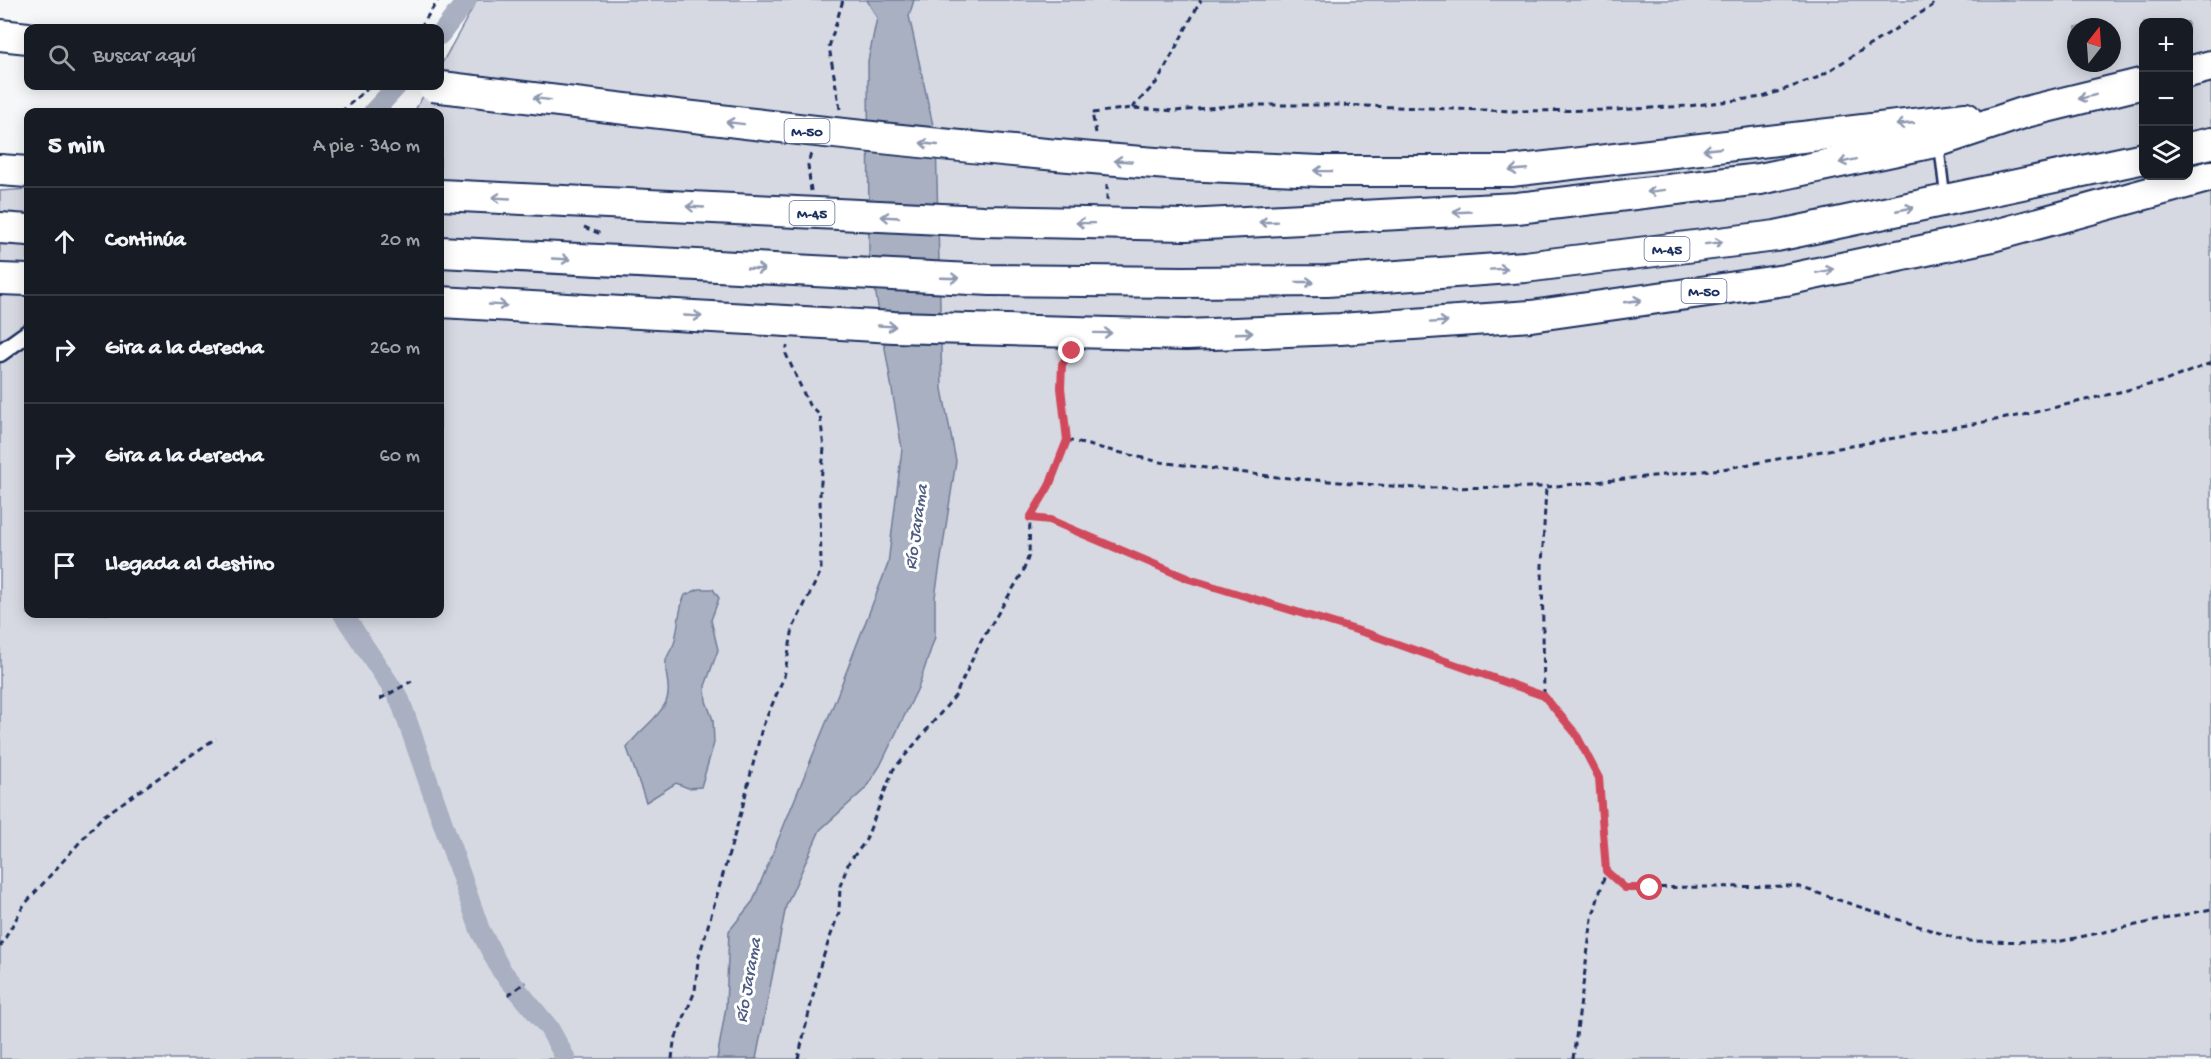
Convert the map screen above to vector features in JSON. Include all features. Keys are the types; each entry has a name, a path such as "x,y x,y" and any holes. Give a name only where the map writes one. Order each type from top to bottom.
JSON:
{"highway":[{"path":"0,35 24,38"},
{"path":"2193,71 2211,66"},
{"name":"M-50","path":"444,87 850,137 1028,154 1182,165 1320,171 1511,171 2026,112 2139,84"},
{"name":"M-45","path":"444,195 972,221 1186,225 1517,208 1760,179 1939,141 2026,112"},
{"path":"2193,147 2211,143"},
{"name":"M-45","path":"444,252 990,280 1328,281 1525,267 1776,236 2139,159"},
{"path":"0,170 24,172"},
{"name":"M-50","path":"444,302 894,327 1186,335 1340,329 1531,316 1785,280 1992,236 2211,176"},
{"path":"0,228 24,230"},
{"path":"0,279 24,280"}],"street":[{"path":"0,353 24,336"}],"lane":[{"path":"1939,141 1946,201"}],"path":[{"path":"423,24 438,0"},
{"path":"1132,108 1158,81 1201,0"},
{"path":"1092,113 1132,108 1175,111 1241,105 1337,105 1514,111 1615,110 1688,106 1762,97 1819,77 1932,6 1937,0"},
{"path":"346,108 366,90"},
{"path":"672,1059 674,1042 695,991 698,960 742,810 762,728 784,677 793,628 821,571 820,493 824,448 820,415 809,405 786,354 787,342"},
{"path":"798,1059 820,966 840,912 840,886 849,862 865,842 893,770 955,696 980,644 1023,572 1029,555 1030,518 1049,486 1067,440 1061,388 1062,364 1072,351"},
{"path":"1067,440 1160,462 1277,477 1416,488 1546,487 1722,469 2024,415 2164,381 2211,363"},
{"path":"1544,696 1542,566 1546,487"},
{"path":"1030,518 1050,520 1189,579 1369,634 1544,696 1576,734 1599,778 1606,871 1592,919 1573,1059"},
{"path":"380,699 412,681"},
{"path":"0,947 24,905 102,817 216,738"},
{"path":"1606,871 1625,888 1796,886 1964,941 2057,942 2211,909"},
{"path":"508,995 525,982"}],"shaded area":[{"path":"477,0 2211,0 2211,1059 0,1059 0,191 24,189 24,618 444,618 444,108 416,108 427,90 444,90 444,60"}],"water":[{"name":"Río Jarama","path":"867,0 914,0 909,16 936,139 942,389 956,461 935,597 935,637 918,688 880,766 865,789 820,830 786,906 756,1059 717,1059 726,1007 729,931 753,901 888,564 902,449 869,253 868,61 877,18"},
{"path":"699,589 713,589 719,598 711,620 718,650 705,686 706,701 713,720 714,743 701,787 688,788 676,783 646,802 627,748 658,715 666,702 668,692 666,661 674,643 681,606 685,595"}],"waterway":[{"path":"444,30 467,0"},
{"path":"377,108 393,90"},
{"path":"346,618 400,700 480,930 501,970 549,1028 566,1059"}],"route":[{"path":"1072,351 1062,364 1061,388 1067,440 1049,486 1030,518 1050,520 1189,579 1369,634 1544,696 1576,734 1599,778 1606,871 1625,888 1650,888"}]}
